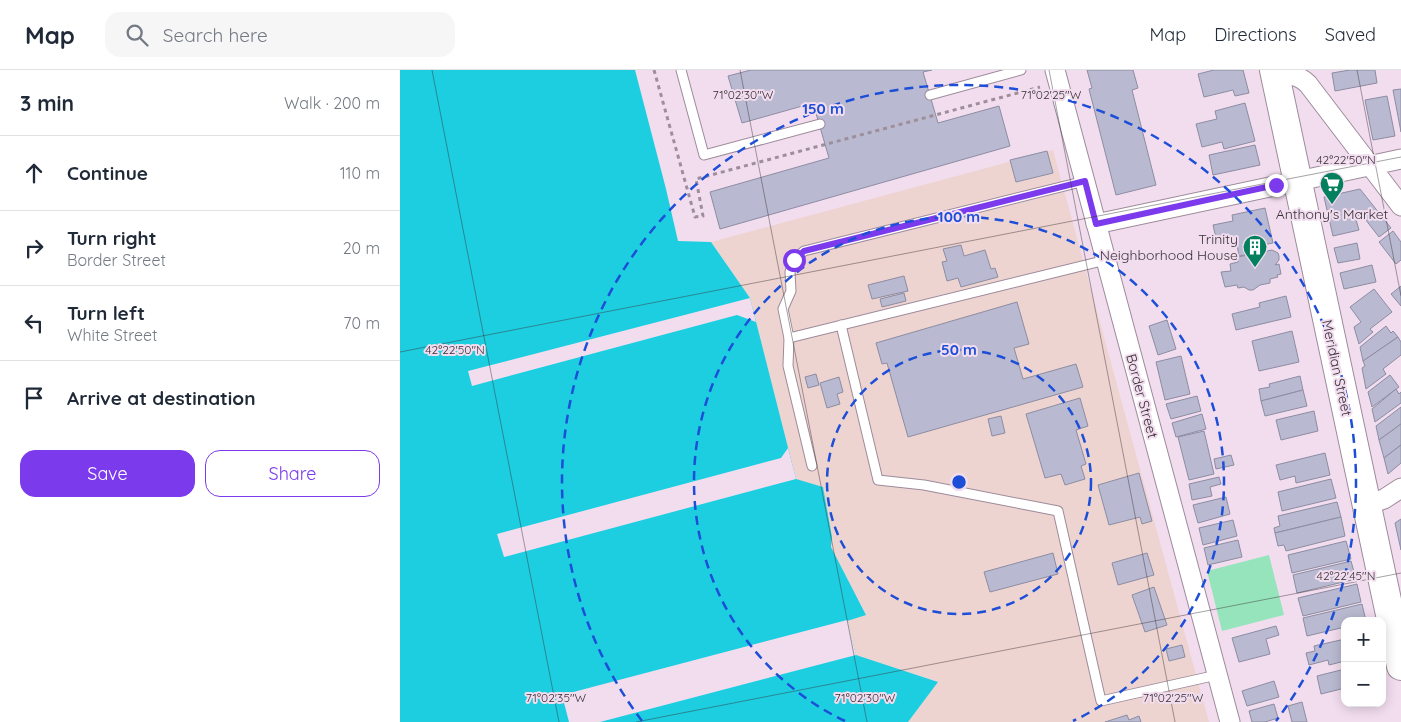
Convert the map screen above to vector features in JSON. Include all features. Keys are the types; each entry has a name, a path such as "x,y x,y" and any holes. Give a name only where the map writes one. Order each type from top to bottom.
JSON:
{"main road":[{"name":"Meridian Street","path":"1275,73 1401,666"}],"street":[{"name":"Border Street","path":"1055,70 1230,722"},
{"path":"1275,73 1296,75 1304,80 1401,206"},
{"path":"1096,224 1401,159"},
{"path":"1366,505 1384,499 1401,488"}],"lane":[{"path":"681,70 704,155 820,124"},
{"path":"930,95 1021,70"},
{"path":"812,466 788,366 789,338 784,309 791,291 790,272 794,260 804,251 1085,181"},
{"path":"789,338 1106,260"},
{"path":"841,326 878,480 924,486 1058,511 1101,701 1217,675"}],"shaded area":[{"path":"1053,150 1209,722 908,722 938,682 856,655 847,620 866,614 831,547 832,537 796,479 750,298 711,242"}],"green space":[{"path":"1269,555 1284,615 1222,631 1207,571"}],"water":[{"path":"400,70 635,70 678,241 711,242 750,298 796,479 823,487 832,537 831,547 866,615 847,621 856,655 938,682 908,722 400,722"}],"pier":[{"path":"750,298 756,322 737,315 472,386 468,371"},
{"path":"788,448 796,479 504,557 497,534 781,458"},
{"path":"847,620 856,655 600,722 569,722 562,695"}],"building":[{"path":"751,70 932,70 923,72 938,123 999,106 1010,146 720,229 710,192 829,158 813,103 742,123 728,76"},
{"path":"1087,70 1133,70 1138,88 1132,90 1156,185 1116,195 1089,89 1092,88"},
{"path":"1214,70 1243,70 1249,93 1235,96 1233,90 1204,97 1198,74"},
{"path":"1350,70 1375,70 1377,83 1335,91 1332,73"},
{"path":"1401,89 1401,132 1393,90"},
{"path":"1387,96 1395,136 1373,140 1365,100"},
{"path":"1245,103 1255,141 1224,149 1222,142 1202,147 1196,124 1217,119 1215,111"},
{"path":"1255,145 1260,165 1213,175 1209,155"},
{"path":"1047,151 1053,173 1016,182 1010,160"},
{"path":"1360,189 1391,228 1379,237 1362,215 1355,216 1359,230 1333,236 1324,197"},
{"path":"1265,208 1273,243 1253,247 1254,253 1239,256 1236,239 1217,243 1213,225 1233,221 1232,215"},
{"path":"1393,231 1401,242 1401,260 1396,264 1379,242"},
{"path":"1357,243 1360,259 1338,263 1334,248"},
{"path":"961,245 964,256 985,250 991,269 995,268 998,277 961,287 958,278 947,281 942,262 947,261 943,249"},
{"name":"Trinity Neighborhood House","path":"1272,250 1278,253 1279,256 1279,260 1275,265 1279,264 1281,274 1277,275 1278,277 1270,279 1270,283 1260,285 1253,290 1244,287 1238,288 1237,285 1225,287 1221,272 1231,271 1230,264 1238,262 1238,257"},
{"path":"1372,265 1376,282 1344,289 1340,273"},
{"path":"904,276 908,291 872,299 868,285"},
{"path":"1401,286 1401,306 1391,294"},
{"path":"1374,289 1392,312 1370,329 1373,332 1359,344 1354,327 1361,322 1350,307"},
{"path":"904,293 906,301 882,307 880,299"},
{"path":"1286,296 1291,317 1236,330 1232,314 1260,307 1259,303"},
{"path":"1017,302 1029,344 1014,348 1023,379 1076,364 1083,387 908,437 887,363 882,364 876,343"},
{"path":"1167,320 1176,349 1158,355 1149,326"},
{"path":"1386,326 1391,333 1393,331 1398,337 1363,361 1360,347"},
{"path":"1292,331 1299,362 1259,371 1252,341"},
{"path":"1398,337 1401,342 1401,355 1383,369 1386,374 1366,389 1362,368 1365,366 1363,361"},
{"path":"1181,356 1190,394 1165,400 1156,362"},
{"path":"816,374 819,385 808,388 805,377"},
{"path":"1390,375 1399,387 1372,407 1368,392"},
{"path":"1300,376 1303,390 1261,401 1259,389 1270,387 1269,384"},
{"path":"839,377 843,392 837,394 840,404 827,408 820,383"},
{"path":"1396,389 1399,394 1401,392 1401,403 1375,422 1372,409"},
{"path":"1303,390 1307,406 1265,416 1261,401"},
{"path":"1197,396 1201,411 1171,419 1166,404"},
{"path":"1080,398 1088,426 1076,430 1086,464 1081,466 1085,479 1065,485 1061,474 1045,478 1026,414"},
{"path":"1401,407 1401,424 1379,440 1376,426"},
{"path":"1314,411 1318,431 1281,440 1276,420"},
{"path":"1202,414 1206,429 1176,437 1172,423"},
{"path":"1001,416 1005,433 992,436 988,419"},
{"path":"1401,424 1401,445 1384,458 1379,440"},
{"path":"1204,431 1214,474 1189,480 1178,437"},
{"path":"1401,445 1401,463 1388,474 1384,458"},
{"path":"1325,453 1330,475 1296,483 1295,476 1280,480 1276,465"},
{"path":"1231,455 1234,465 1216,469 1214,459"},
{"path":"1139,473 1152,521 1142,524 1140,517 1109,525 1098,485"},
{"path":"1219,477 1221,484 1210,487 1212,496 1192,500 1189,484"},
{"path":"1331,479 1336,498 1282,511 1278,492"},
{"path":"1226,497 1230,514 1198,523 1193,505"},
{"path":"1337,502 1341,517 1275,533 1274,528 1280,526 1278,516"},
{"path":"1341,517 1345,536 1286,551 1284,545 1278,546 1275,533"},
{"path":"1401,519 1401,550 1395,523"},
{"path":"1233,520 1237,536 1203,545 1199,528"},
{"path":"1238,540 1242,557 1208,565 1204,548"},
{"path":"1346,541 1351,559 1292,573 1288,555"},
{"path":"1053,553 1058,574 990,592 984,572"},
{"path":"1147,553 1154,575 1118,585 1112,563"},
{"path":"1351,561 1356,579 1297,593 1293,575"},
{"path":"1357,584 1361,602 1303,616 1298,598"},
{"path":"1154,587 1167,625 1145,632 1132,595"},
{"path":"1362,604 1365,617 1341,617 1341,628 1307,636 1303,618"},
{"path":"1276,626 1279,635 1266,639 1270,654 1239,662 1232,638"},
{"path":"1341,640 1341,662 1329,665 1328,660 1309,665 1306,653 1315,651 1314,646"},
{"path":"1182,645 1185,657 1169,661 1166,649"},
{"path":"1341,670 1341,689 1321,694 1317,676"},
{"path":"1274,681 1279,697 1247,706 1242,691"},
{"path":"1302,702 1307,722 1292,722 1288,706"},
{"path":"1274,704 1278,718 1265,722 1252,722 1249,711"},
{"path":"1127,715 1129,720 1139,716 1141,722 1105,722"}],"place":[{"name":"Anthony's Market","path":"1332,205"},
{"name":"Trinity Neighborhood House","path":"1255,268"}],"route":[{"path":"794,260 804,251 1085,181 1096,224 1276,185"}]}
